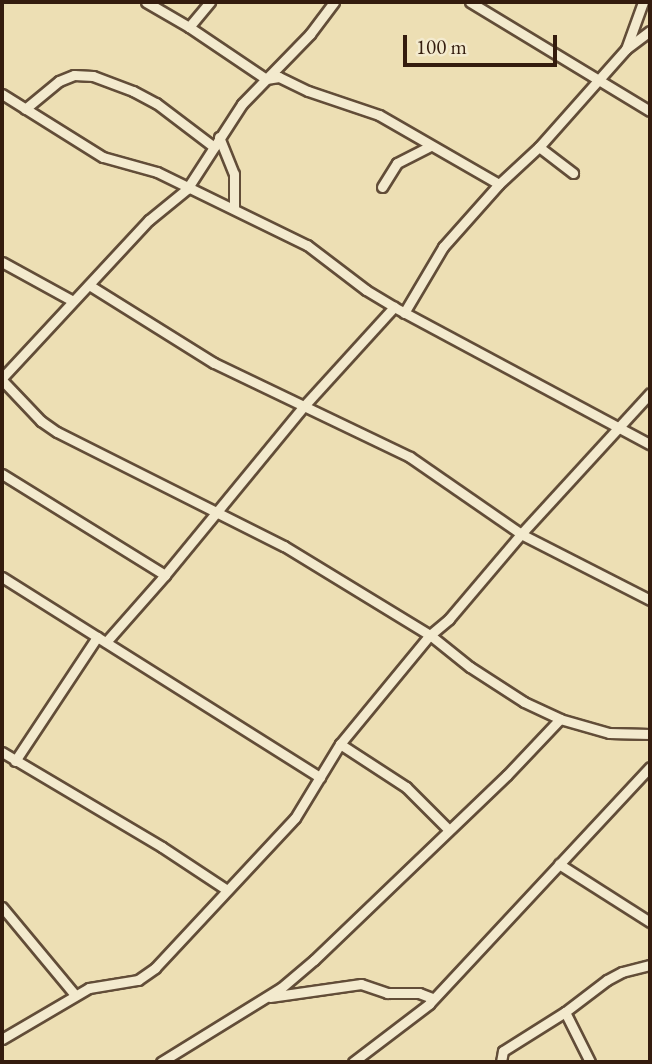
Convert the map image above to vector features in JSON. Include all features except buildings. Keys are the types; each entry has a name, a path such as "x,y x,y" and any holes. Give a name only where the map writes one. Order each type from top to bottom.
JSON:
{"street":[{"path":"146,2 189,27 266,79 279,77 332,100 356,105 499,184"},
{"path":"189,27 210,2"},
{"path":"334,2 310,34 242,104 187,189 149,220 2,379 41,421 57,432 217,510 284,546 430,635 470,667 524,702 560,719 609,733 650,734"},
{"path":"470,2 650,111"},
{"path":"626,49 643,2"},
{"path":"404,313 443,247 499,184 539,147 626,49 650,31"},
{"path":"26,109 59,81 74,75 93,76 133,90 156,103 214,147"},
{"path":"2,94 103,157 157,172 187,189 234,207 307,245 366,290 404,313 650,444"},
{"path":"219,137 233,174 234,207"},
{"path":"382,187 397,163 431,146"},
{"path":"539,147 573,173"},
{"path":"2,262 73,301"},
{"path":"89,285 214,363 432,469 521,534 650,600"},
{"path":"15,761 102,639 165,575 304,405 394,307"},
{"path":"2,1039 75,995 99,985 138,980 155,968 295,818 340,744 430,635 449,619 521,534 650,393"},
{"path":"2,474 165,575"},
{"path":"2,577 320,777"},
{"path":"161,1062 281,988 341,936 508,775 560,719"},
{"path":"340,744 406,787 449,829"},
{"path":"2,752 139,832 227,890"},
{"path":"354,1062 432,998 650,768"},
{"path":"559,864 650,922"},
{"path":"2,907 75,995"},
{"path":"501,1062 503,1051 565,1012 607,980 622,972 650,965"},
{"path":"265,998 361,984 387,993 419,993 432,998"},
{"path":"565,1012 590,1062"}]}
